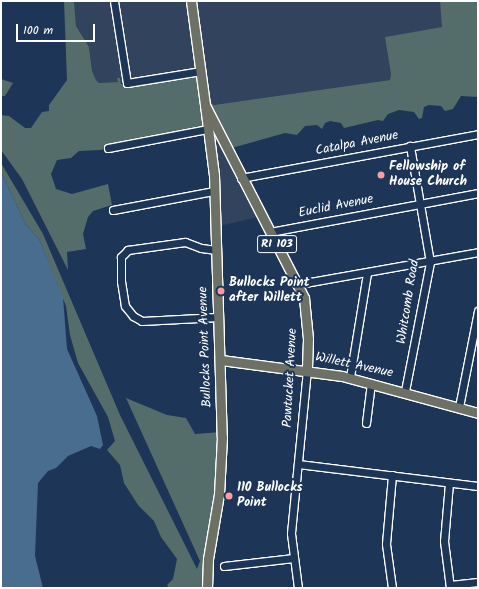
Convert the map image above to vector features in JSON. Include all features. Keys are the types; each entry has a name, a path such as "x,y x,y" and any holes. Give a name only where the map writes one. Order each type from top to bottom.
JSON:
{"main road":[{"name":"RI 103","path":"191,1 200,71"},
{"name":"Bullocks Point Avenue","path":"200,71 205,105 211,129 221,360 220,487 208,559 207,588"},
{"name":"Pawtucket Avenue","path":"211,129 228,152 299,284 305,304 307,369"},
{"path":"212,155 228,152"},
{"name":"Willett Avenue","path":"221,360 307,369 350,377 405,391 478,413"}],"street":[{"path":"114,1 127,83 200,71"},
{"path":"108,148 211,129"},
{"name":"Catalpa Avenue","path":"241,178 478,134"},
{"name":"Whitcomb Road","path":"405,391 430,262 410,146"},
{"path":"113,210 214,191"},
{"name":"Euclid Avenue","path":"270,232 478,193"},
{"path":"216,250 201,248 185,242 128,250 121,258 121,281 124,306 133,316 142,321 218,317"},
{"path":"299,284 430,262 478,252"},
{"path":"350,377 367,273"},
{"path":"459,407 478,311"},
{"name":"Pawtucket Avenue","path":"298,588 291,532 307,369"},
{"path":"366,423 371,383"},
{"path":"298,464 478,486"},
{"path":"392,475 386,544 392,588"},
{"path":"450,482 444,541 450,586 478,582"},
{"path":"224,566 294,558"}],"shaded area":[{"path":"74,1 440,1 444,20 443,27 386,37 391,74 390,80 213,105 205,98 119,82 99,83 92,71 89,47 76,26"},
{"path":"210,116 262,216 215,227"},
{"path":"1,172 26,225 39,239 63,297 67,349 97,416 103,445 100,449 91,446 68,456 56,468 48,471 38,483 35,556 43,588 1,588"}],"green space":[{"path":"64,1 74,1 76,26 89,47 92,71 99,83 118,82 117,78 120,78 121,84 125,84 200,71 205,98 214,105 390,80 391,74 385,37 442,27 440,1 478,1 478,97 461,96 453,109 445,111 441,106 429,105 424,107 422,118 419,119 414,112 399,110 388,114 383,121 378,120 344,128 341,123 330,121 325,123 322,129 317,125 305,126 297,135 285,133 228,149 214,127 209,126 158,139 100,150 79,151 71,158 57,160 51,174 56,189 72,194 108,184 112,205 93,211 88,217 83,234 86,249 67,252 68,270 22,179 1,150 1,115 9,116 25,128 31,128 42,112 49,111 49,105 67,80"},
{"path":"1,79 13,83 5,96 1,96"},
{"path":"1,163 43,234 120,415 197,569 200,561 126,398 167,415 186,418 195,434 221,432 207,588 169,588 167,585 173,579 177,559 161,537 154,521 138,505 124,483 120,465 107,450 115,441 108,417 78,363 70,335 66,306 39,239 26,225 1,172"}],"place":[{"name":"Fellowship of House Church","path":"381,175"},
{"name":"Bullocks Point after Willett","path":"221,291"},
{"name":"110 Bullocks Point","path":"229,496"}]}
